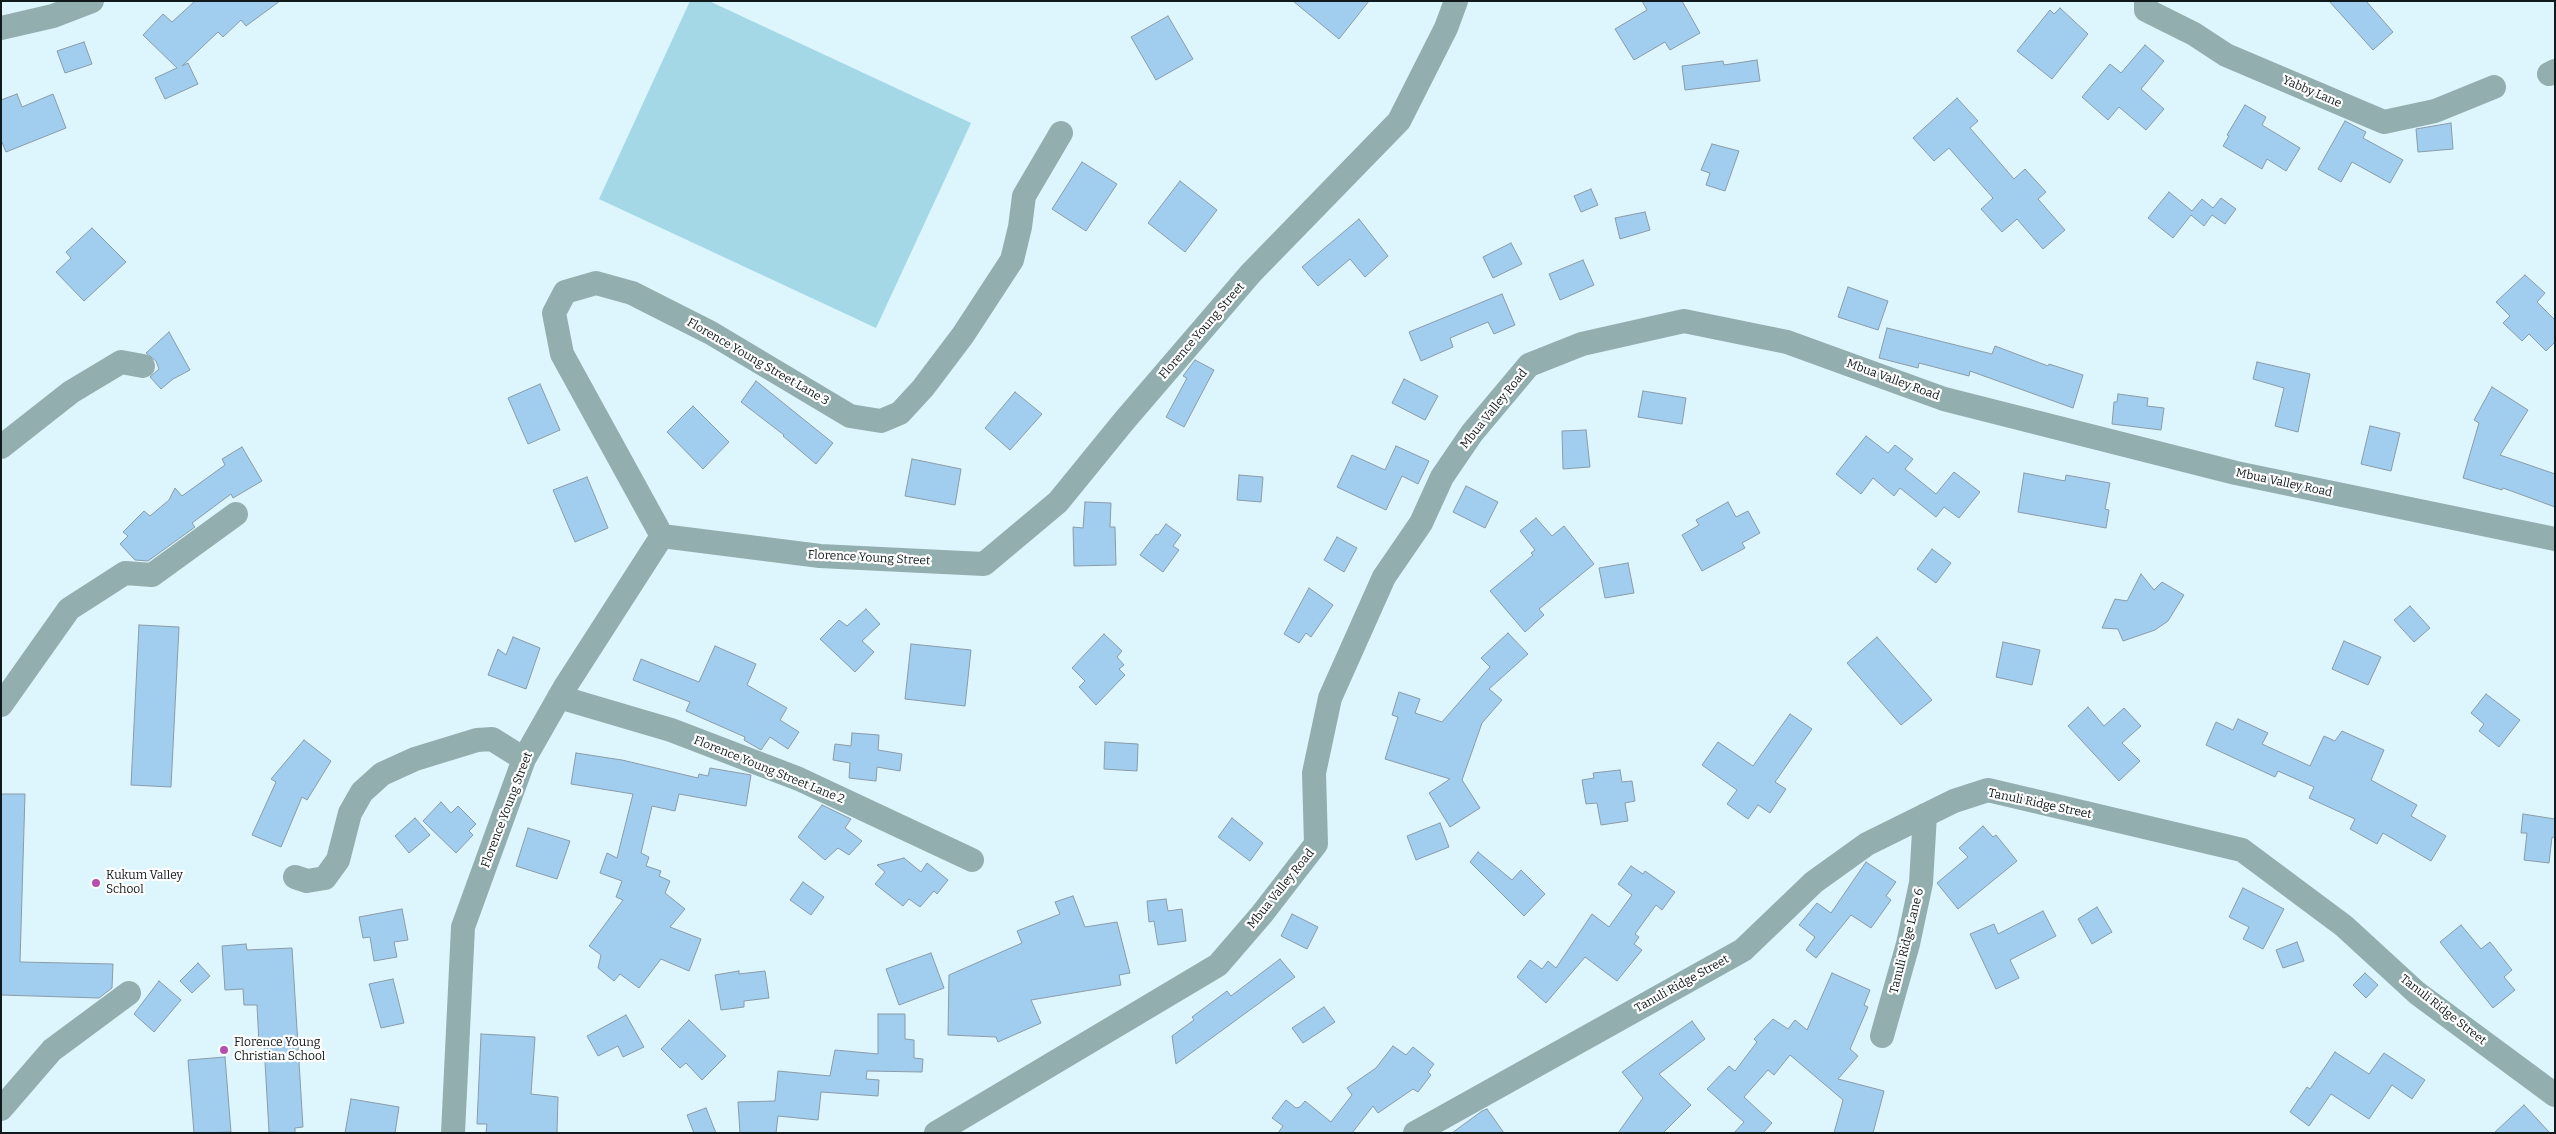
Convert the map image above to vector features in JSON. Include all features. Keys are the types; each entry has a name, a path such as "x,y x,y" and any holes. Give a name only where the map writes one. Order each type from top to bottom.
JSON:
{"street":[{"path":"1,28 53,16 92,1"},
{"name":"Florence Young Street","path":"453,1133 463,927 524,760 559,697 662,536 820,556 984,564 1058,502 1124,421 1251,273 1399,121 1446,28 1456,1"},
{"name":"Yabby Lane","path":"2146,1 2146,10 2194,34 2226,55 2384,122 2435,111 2494,87"},
{"name":"Florence Young Street Lane 3","path":"662,536 562,354 554,313 565,292 596,283 632,292 712,333 850,416 881,421 900,413 924,388 963,335 1012,260 1020,227 1024,196 1061,134"},
{"name":"Mbua Valley Road","path":"936,1133 1218,965 1262,914 1316,844 1314,773 1330,698 1384,577 1421,523 1442,477 1472,433 1529,365 1582,344 1684,322 1787,342 1963,404 2236,474 2555,539"},
{"path":"1,447 71,392 120,362 143,366"},
{"path":"1,705 69,610 125,572 152,576 236,514"},
{"name":"Florence Young Street Lane 2","path":"559,697 671,730 799,779 972,860"},
{"path":"295,876 307,881 325,878 338,860 350,813 362,792 382,774 414,759 477,740 492,739 524,760"},
{"name":"Tanuli Ridge Street","path":"1415,1133 1744,950 1814,882 1867,844 1954,800 1988,790 2242,850 2344,926 2417,993 2555,1095"},
{"name":"Tanuli Ridge Lane 6","path":"1882,1036 1908,944 1921,884 1925,815"},
{"path":"1,1109 52,1050 129,993"}],"shaded area":[{"path":"690,1 709,1 971,123 876,328 599,199"}],"building":[{"path":"195,1 280,1 246,26 241,20 223,37 218,32 182,66 188,63 198,84 165,99 155,78 177,68 143,35 163,14 172,22"},
{"path":"1293,1 1369,1 1339,39"},
{"path":"1642,1 1682,1 1700,33 1670,50 1665,42 1634,60 1615,29 1647,10"},
{"path":"2329,1 2366,1 2393,32 2373,50"},
{"path":"2060,8 2088,34 2052,79 2017,51 2050,10 2054,14"},
{"path":"1168,16 1193,59 1156,80 1131,37"},
{"path":"84,42 92,64 65,73 57,51"},
{"path":"2145,45 2164,61 2141,89 2164,109 2146,130 2119,107 2108,120 2082,97 2110,64 2121,73"},
{"path":"1757,60 1760,81 1685,90 1682,66 1723,61 1724,65"},
{"path":"17,94 22,107 53,94 66,128 6,152 1,140 1,100"},
{"path":"1957,98 1978,121 1970,128 2014,179 2025,169 2046,192 2038,199 2065,230 2043,249 2017,219 2002,232 1981,209 1993,198 1949,148 1934,161 1913,138"},
{"path":"2245,105 2266,117 2262,125 2300,148 2286,171 2267,159 2262,169 2223,146 2229,136 2227,135"},
{"path":"2345,121 2366,132 2363,138 2403,160 2390,183 2352,162 2341,182 2318,169"},
{"path":"2451,123 2453,149 2418,152 2416,129"},
{"path":"1712,144 1739,151 1725,191 1706,185 1710,173 1701,170"},
{"path":"1082,162 1117,184 1086,231 1052,209"},
{"path":"1180,181 1217,210 1185,252 1148,223"},
{"path":"1591,189 1598,205 1581,212 1574,196"},
{"path":"2169,192 2192,211 2202,199 2213,208 2221,198 2236,209 2225,224 2212,215 2204,226 2191,215 2173,238 2148,218"},
{"path":"1645,212 1650,230 1620,239 1615,218"},
{"path":"1359,219 1388,256 1365,277 1350,259 1318,286 1302,267"},
{"path":"92,228 126,262 84,301 56,272 71,258 66,252"},
{"path":"1511,243 1522,264 1493,278 1483,257"},
{"path":"1583,260 1594,285 1560,300 1549,274"},
{"path":"2525,275 2545,293 2537,302 2555,320 2555,342 2546,351 2529,334 2522,341 2503,323 2510,316 2496,302"},
{"path":"1848,287 1888,301 1878,330 1838,317"},
{"path":"1502,294 1515,325 1494,334 1488,322 1450,338 1453,347 1421,361 1409,332"},
{"path":"1887,328 1992,354 1995,346 2048,366 2049,364 2083,375 2073,408 1970,371 1969,376 1919,363 1918,368 1879,358"},
{"path":"169,332 190,370 173,379 161,389 150,377 159,369 156,361 146,353"},
{"path":"1195,360 1214,370 1184,427 1166,417 1187,378 1183,376"},
{"path":"2257,362 2310,374 2298,432 2275,426 2284,388 2253,379"},
{"path":"1404,379 1438,396 1425,420 1392,403"},
{"path":"756,381 833,443 816,464 784,435 741,402"},
{"path":"540,384 560,430 528,444 508,398"},
{"path":"2492,387 2528,410 2500,455 2555,474 2555,507 2503,488 2502,490 2463,478 2479,423 2474,420"},
{"path":"1643,391 1686,398 1682,424 1638,417"},
{"path":"1015,392 1042,414 1010,450 985,428"},
{"path":"2118,394 2148,398 2147,406 2164,408 2161,430 2112,424 2114,402 2117,402"},
{"path":"693,406 729,442 703,469 667,432"},
{"path":"2370,426 2400,433 2391,471 2361,464"},
{"path":"1586,430 1590,467 1563,469 1562,431"},
{"path":"1866,436 1888,453 1895,445 1913,459 1905,469 1936,494 1954,472 1980,492 1959,518 1944,507 1936,517 1900,488 1894,496 1873,478 1861,494 1836,474"},
{"path":"1396,446 1429,461 1418,484 1402,476 1386,510 1337,487 1352,455 1385,470"},
{"path":"242,447 262,481 233,498 231,494 192,523 195,527 148,561 135,560 120,544 128,536 123,532 144,511 150,516 169,500 175,488 182,496 225,465 222,459"},
{"path":"912,459 961,469 955,505 905,496"},
{"path":"2024,473 2065,481 2066,475 2110,483 2105,509 2109,510 2106,528 2018,512"},
{"path":"1239,475 1263,477 1261,502 1237,500"},
{"path":"587,477 608,528 575,542 553,490"},
{"path":"1466,486 1498,502 1485,528 1453,512"},
{"path":"1085,502 1111,503 1110,527 1115,527 1116,565 1074,566 1073,527 1083,528"},
{"path":"1728,502 1736,517 1748,511 1760,533 1742,543 1745,548 1702,571 1682,535 1699,525 1696,520"},
{"path":"1536,518 1552,536 1564,526 1594,564 1539,609 1544,615 1525,632 1490,591 1533,555 1531,553 1535,550 1520,531"},
{"path":"1166,524 1181,535 1173,546 1179,550 1163,572 1140,555"},
{"path":"1337,537 1357,548 1344,572 1324,560"},
{"path":"1932,549 1951,563 1936,583 1917,569"},
{"path":"1628,563 1634,593 1605,598 1599,568"},
{"path":"2141,574 2154,590 2162,582 2184,595 2168,621 2155,630 2123,641 2118,629 2102,628 2115,599 2127,601"},
{"path":"1309,588 1333,605 1311,637 1306,633 1299,643 1284,634"},
{"path":"2410,606 2430,628 2414,642 2394,620"},
{"path":"866,609 880,624 862,641 874,652 855,672 820,639 839,620 847,626"},
{"path":"139,625 179,627 171,787 131,785"},
{"path":"1508,633 1528,654 1489,689 1502,700 1482,723 1462,780 1480,808 1450,827 1429,793 1450,779 1385,759 1398,717 1392,715 1399,692 1420,699 1415,713 1442,722 1490,667 1481,658"},
{"path":"1104,634 1122,651 1117,657 1124,665 1119,669 1125,675 1096,705 1079,687 1085,681 1072,668"},
{"path":"513,637 540,648 526,689 488,675 498,649 506,655"},
{"path":"1877,637 1932,700 1901,725 1847,663"},
{"path":"2344,641 2381,657 2368,685 2332,669"},
{"path":"2003,642 2040,650 2032,685 1996,677"},
{"path":"911,644 971,650 965,706 905,699"},
{"path":"715,646 756,664 747,685 787,708 780,720 799,732 788,749 770,737 761,750 744,740 745,737 686,711 690,702 633,680 641,659 699,682"},
{"path":"2486,694 2520,720 2499,747 2479,731 2484,724 2471,713"},
{"path":"2088,707 2104,726 2124,708 2141,726 2122,743 2140,761 2119,781 2068,726"},
{"path":"1790,714 1812,729 1775,782 1786,789 1770,813 1758,805 1748,819 1727,804 1737,790 1702,765 1718,742 1753,766"},
{"path":"2238,719 2268,733 2262,744 2310,766 2324,736 2335,741 2342,731 2384,750 2371,780 2417,805 2411,816 2446,836 2431,861 2383,833 2377,844 2350,829 2355,819 2309,798 2314,787 2278,771 2275,777 2206,745 2216,722 2233,730"},
{"path":"852,733 879,735 878,750 902,754 900,771 877,767 876,781 849,778 850,763 833,760 835,744 851,746"},
{"path":"304,740 331,761 307,800 302,797 281,847 252,835 276,782 271,779"},
{"path":"1105,742 1138,744 1137,771 1104,769"},
{"path":"576,753 622,760 698,778 699,774 708,776 710,768 751,775 746,806 679,794 675,811 652,806 641,853 649,857 646,866 661,871 659,876 670,881 665,893 685,909 670,927 701,939 689,971 661,959 639,988 620,974 614,981 598,968 601,955 589,946 623,900 616,897 622,881 600,873 607,853 617,858 633,794 571,784"},
{"path":"1620,770 1622,782 1632,781 1635,801 1625,803 1628,821 1601,825 1597,803 1586,804 1582,780 1594,778 1593,773"},
{"path":"1,794 25,794 20,962 113,964 112,988 99,998 1,995"},
{"path":"441,802 451,813 458,806 476,824 469,831 473,835 456,853 423,821"},
{"path":"822,805 851,819 845,828 862,841 849,855 838,848 825,860 798,837"},
{"path":"2523,814 2555,819 2555,838 2552,837 2549,863 2524,860 2527,833 2521,833"},
{"path":"415,818 430,835 409,853 395,836"},
{"path":"1232,818 1263,843 1250,861 1218,837"},
{"path":"1440,823 1449,847 1416,860 1407,836"},
{"path":"1983,826 1993,837 1996,835 2017,861 1958,909 1937,883 1968,857 1959,848"},
{"path":"528,828 570,841 557,879 516,866"},
{"path":"1478,852 1512,880 1521,870 1545,894 1524,916 1470,862"},
{"path":"904,858 921,872 927,863 948,880 937,894 934,891 920,907 909,899 903,906 875,884 885,872 877,865"},
{"path":"1866,862 1896,882 1886,896 1891,900 1871,928 1851,915 1816,958 1806,950 1815,937 1799,925 1817,903 1831,913"},
{"path":"1631,866 1643,874 1645,871 1675,892 1662,910 1656,905 1635,934 1639,937 1634,944 1642,950 1617,981 1585,957 1546,1003 1517,977 1530,960 1542,969 1548,961 1556,968 1592,914 1609,927 1632,895 1618,884"},
{"path":"803,882 824,897 811,915 790,900"},
{"path":"2243,888 2284,909 2263,949 2243,939 2249,927 2229,917"},
{"path":"1073,896 1085,927 1117,922 1130,973 1119,975 1121,985 1031,1000 1041,1023 998,1042 996,1037 948,1035 949,975 1022,943 1017,931 1060,914 1055,902"},
{"path":"1166,899 1168,911 1182,909 1186,941 1158,945 1154,921 1149,922 1147,901"},
{"path":"2097,907 2112,932 2092,944 2078,919"},
{"path":"402,909 408,940 394,942 397,957 374,961 370,937 363,938 359,917"},
{"path":"2043,911 2056,936 2010,960 2019,978 1996,989 1970,934 1994,924 1998,934"},
{"path":"1292,914 1318,927 1307,949 1281,936"},
{"path":"2461,925 2481,949 2490,942 2512,970 2504,977 2515,990 2493,1008 2440,942"},
{"path":"2297,942 2304,961 2283,968 2276,950"},
{"path":"246,944 247,950 292,948 303,1127 295,1128 295,1133 269,1132 264,1044 259,1044 257,1005 244,1005 243,989 225,990 222,946"},
{"path":"931,953 944,988 899,1005 886,969"},
{"path":"1280,959 1295,977 1176,1064 1172,1036 1194,1020 1192,1017 1227,991 1231,996"},
{"path":"198,963 210,976 192,993 180,981"},
{"path":"739,971 739,974 765,971 769,998 744,1001 744,1007 721,1010 715,975"},
{"path":"1832,973 1870,990 1864,1005 1868,1007 1850,1049 1858,1056 1838,1079 1884,1091 1873,1133 1834,1133 1843,1100 1790,1055 1774,1075 1768,1070 1744,1097 1772,1123 1763,1133 1734,1133 1744,1122 1707,1089 1729,1066 1735,1071 1757,1042 1754,1039 1773,1019 1788,1029 1795,1020 1807,1030"},
{"path":"2365,973 2378,985 2366,998 2353,985"},
{"path":"393,979 404,1023 381,1028 369,984"},
{"path":"159,981 181,1000 154,1032 134,1014"},
{"path":"1324,1007 1335,1022 1303,1043 1292,1028"},
{"path":"878,1014 905,1014 905,1039 914,1040 914,1058 923,1059 922,1072 867,1071 866,1079 879,1080 878,1096 821,1092 818,1120 778,1116 776,1133 740,1133 738,1102 775,1101 778,1071 830,1076 835,1050 878,1054"},
{"path":"626,1015 644,1047 623,1057 618,1046 598,1056 587,1036"},
{"path":"689,1020 726,1056 702,1080 686,1063 680,1068 661,1049"},
{"path":"1692,1021 1705,1039 1659,1074 1691,1105 1663,1133 1618,1133 1643,1098 1622,1072"},
{"path":"481,1034 535,1037 531,1094 558,1097 557,1133 486,1133 487,1124 477,1124"},
{"path":"1393,1046 1406,1055 1413,1047 1434,1064 1428,1072 1431,1075 1418,1092 1413,1089 1378,1113 1373,1106 1352,1133 1278,1133 1283,1126 1272,1118 1286,1100 1296,1108 1300,1107 1305,1101 1331,1122 1352,1095 1347,1088 1376,1068"},
{"path":"2335,1052 2369,1074 2384,1053 2425,1080 2412,1099 2392,1085 2369,1119 2331,1094 2309,1126 2290,1112 2307,1087 2310,1089"},
{"path":"225,1057 231,1132 194,1133 188,1060"},
{"path":"351,1099 399,1107 395,1133 345,1133"},
{"path":"2524,1105 2550,1133 2494,1133"},
{"path":"706,1108 716,1133 694,1133 687,1115"},
{"path":"1487,1109 1504,1133 1452,1133 1482,1111"}],"place":[{"name":"Kukum Valley School","path":"96,883"},
{"name":"Florence Young Christian School","path":"224,1050"}]}
